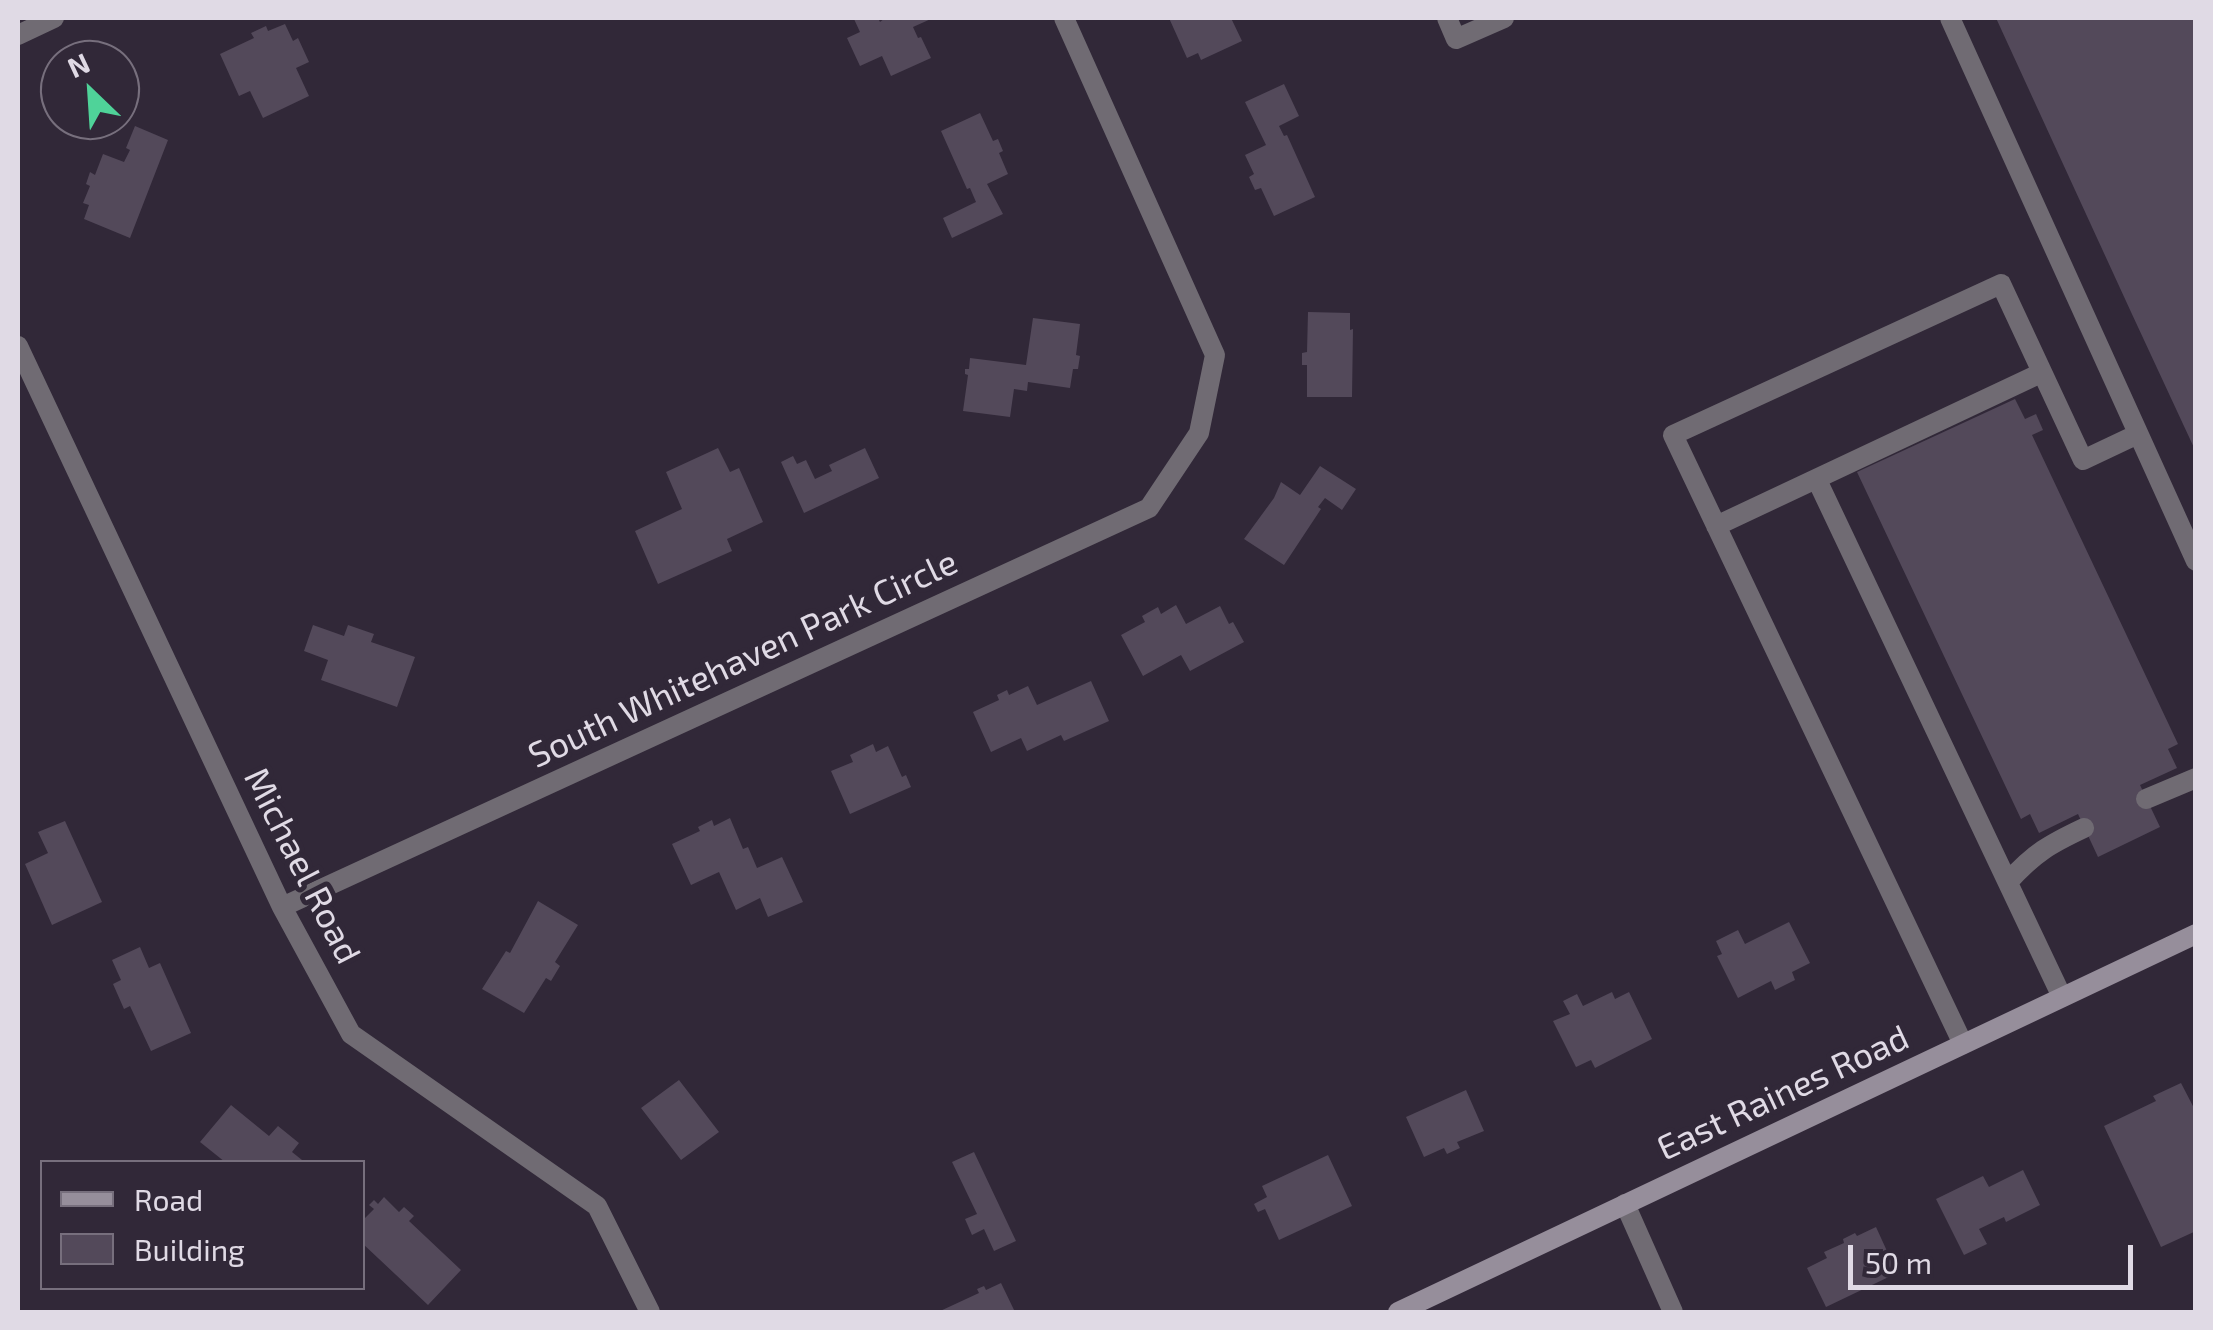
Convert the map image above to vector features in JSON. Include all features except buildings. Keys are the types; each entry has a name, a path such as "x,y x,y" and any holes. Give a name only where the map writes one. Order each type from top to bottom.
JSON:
{"main road":[{"name":"East Raines Road","path":"1398,1312 2196,934"}],"street":[{"path":"18,34 54,18"},
{"name":"South Whitehaven Park Circle","path":"282,907 1149,508 1199,433 1214,355 1064,18"},
{"path":"1447,18 1456,38 1504,18"},
{"path":"1950,18 2196,561"},
{"path":"1963,1044 1673,435 2001,284 2084,460 2138,434"},
{"name":"Michael Road","path":"18,346 282,907 352,1034 597,1206 650,1312"},
{"path":"1716,526 2044,378"},
{"path":"1817,480 2062,998"},
{"path":"2146,798 2196,778"},
{"path":"2008,882 2044,847 2084,828"},
{"path":"1625,1204 1674,1312"}]}
